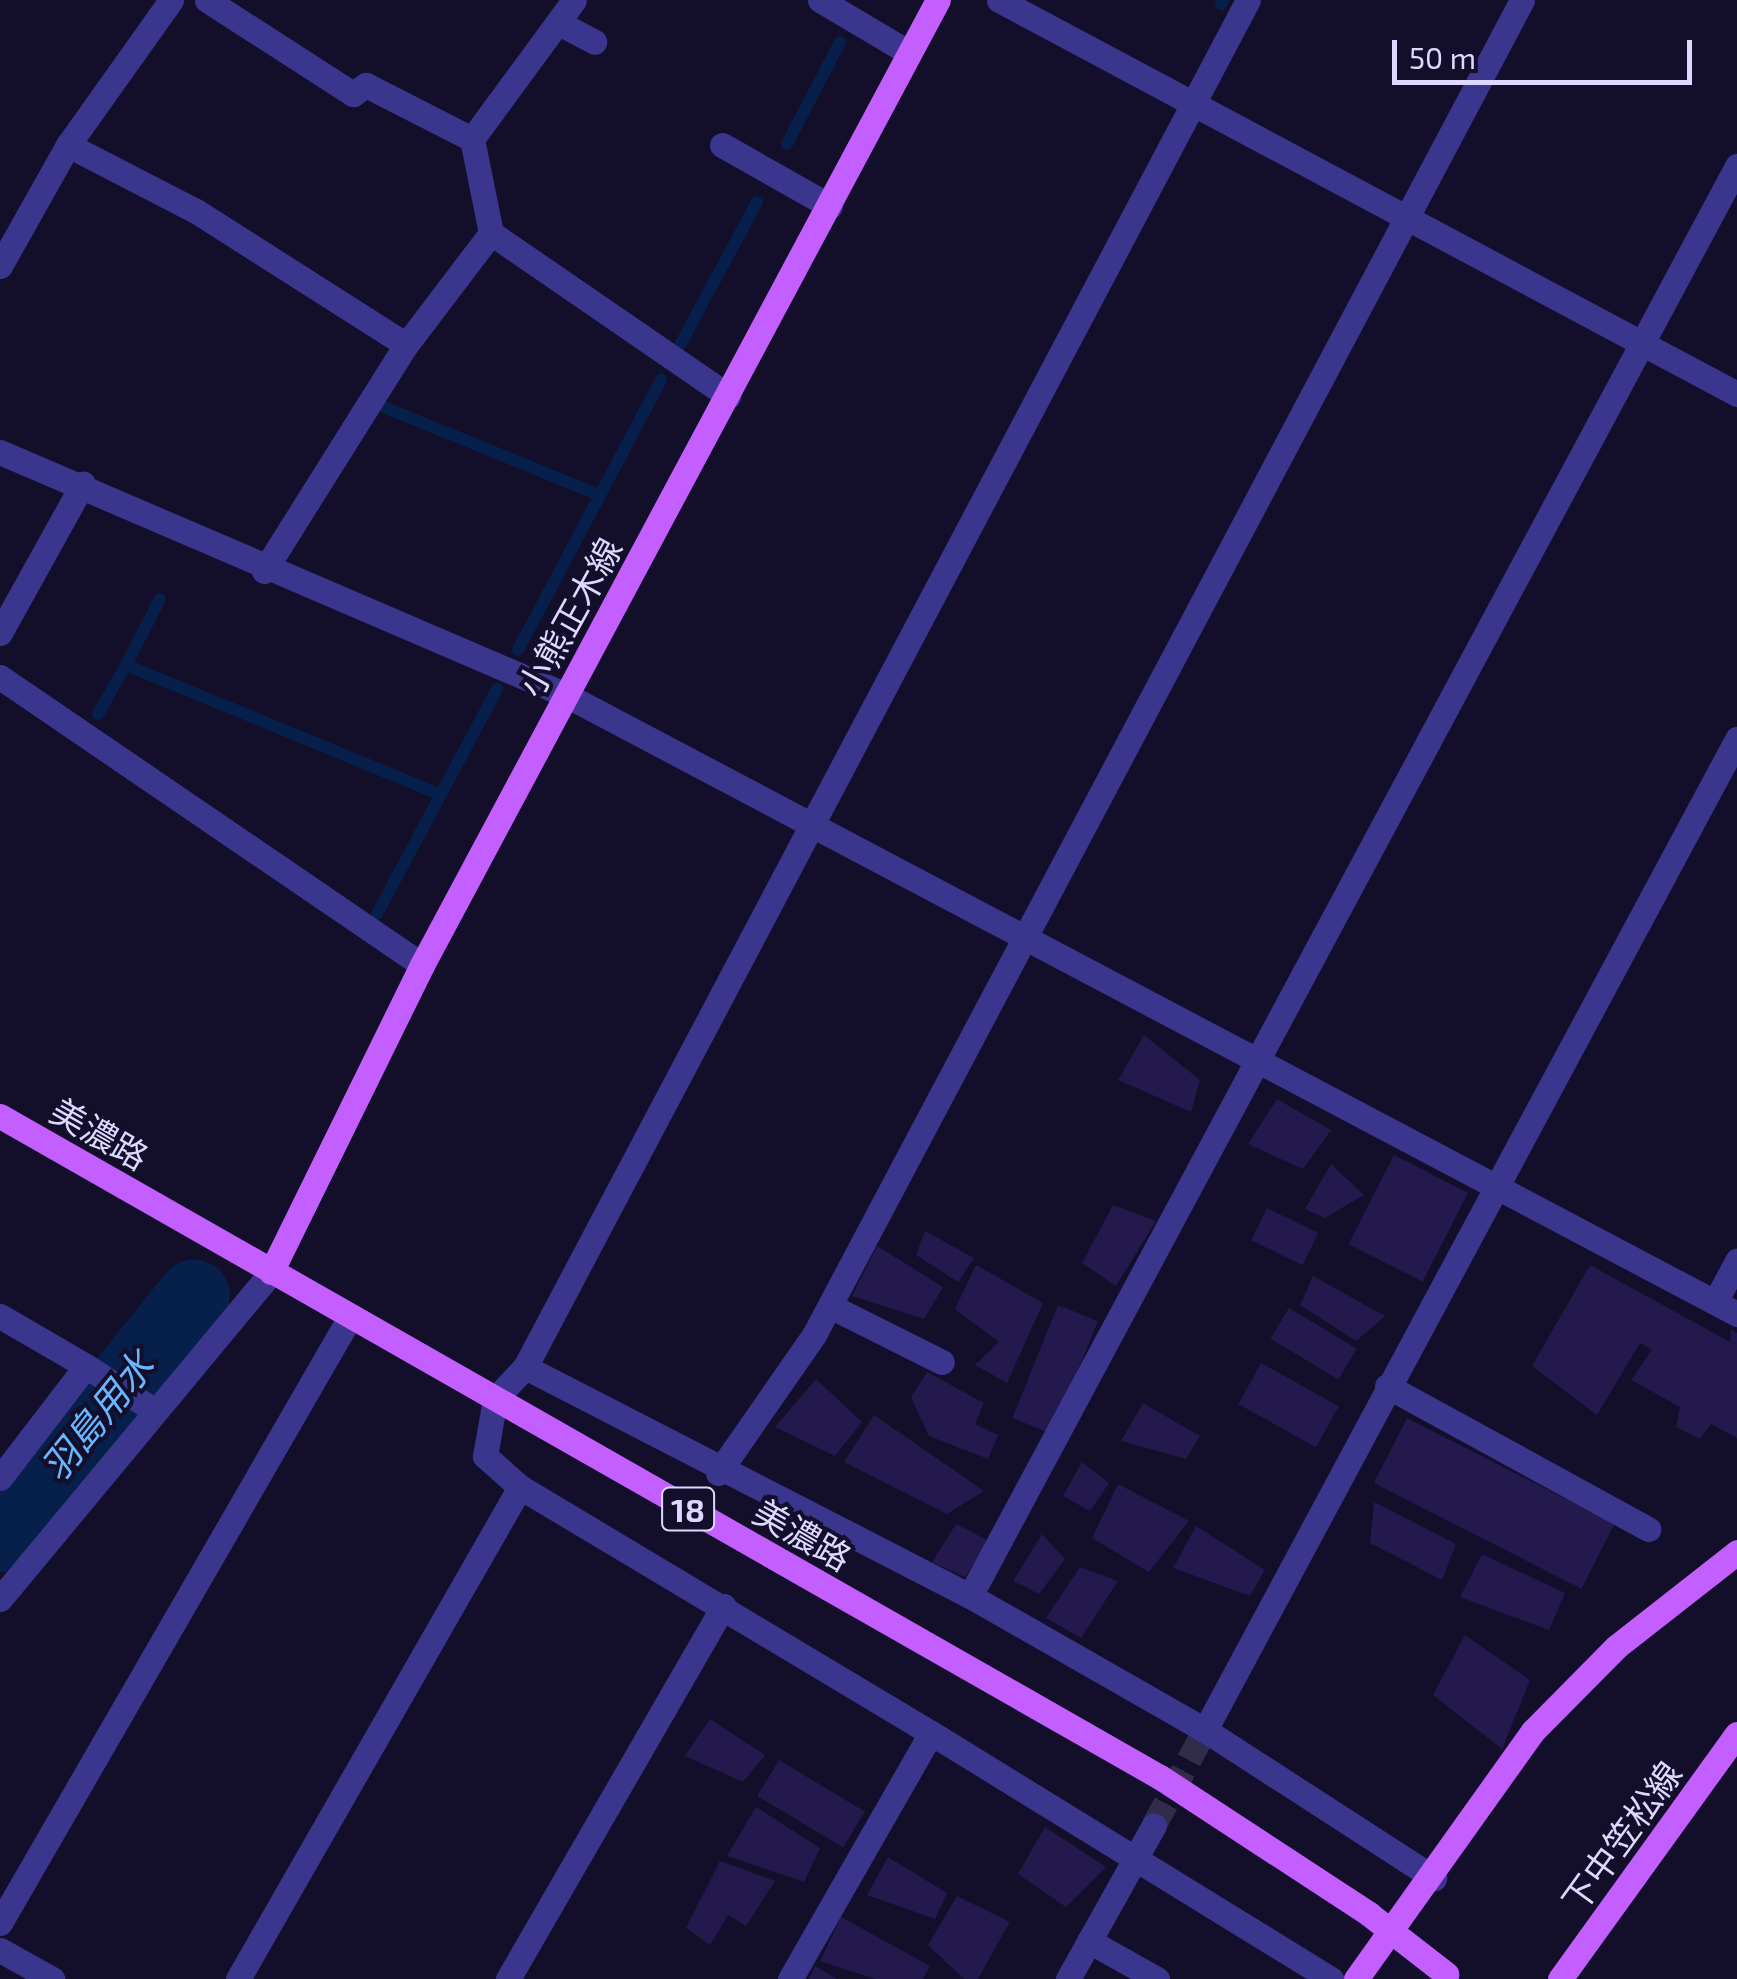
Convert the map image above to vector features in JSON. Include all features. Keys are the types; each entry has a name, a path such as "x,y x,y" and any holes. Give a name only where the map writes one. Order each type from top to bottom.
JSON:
{"main road":[{"name":"小熊正木線","path":"271,1272 422,964 938,0"},
{"name":"美濃路","path":"0,1116 1160,1777 1369,1914 1449,1977"},
{"path":"1356,1979 1434,1878 1532,1730 1616,1647 1737,1552"},
{"name":"下中笠松線","path":"1560,1979 1737,1734"}],"street":[{"path":"0,266 68,144 171,0"},
{"path":"207,0 354,94 366,85 472,139"},
{"path":"574,0 472,139 491,233 728,396"},
{"path":"820,0 908,52"},
{"path":"999,0 1737,394"},
{"path":"1248,0 525,1367 495,1399 486,1456 520,1487 724,1606 1331,1979"},
{"path":"718,1473 830,1306 1522,0"},
{"path":"559,24 594,42"},
{"path":"68,144 196,211 406,345"},
{"path":"722,145 830,206"},
{"path":"970,1596 1262,1061 1737,166"},
{"path":"264,571 406,345 491,233"},
{"path":"0,452 83,483 264,571 566,695 1496,1183 1726,1308 1737,1261"},
{"path":"0,633 83,483"},
{"path":"0,677 422,964"},
{"path":"1205,1730 1737,739"},
{"path":"0,1599 271,1272"},
{"path":"830,1306 942,1362"},
{"path":"0,1316 155,1410"},
{"path":"0,1923 350,1317"},
{"path":"525,1367 718,1473 970,1596 1205,1730 1434,1878"},
{"path":"0,1478 95,1371"},
{"path":"1387,1386 1648,1529"},
{"path":"238,1979 520,1487"},
{"path":"508,1979 724,1606"},
{"path":"790,1979 932,1733"},
{"path":"1068,1979 1154,1824"},
{"path":"1089,1941 1157,1979"},
{"path":"0,1950 52,1979"}],"building":[{"path":"1144,1035 1200,1080 1191,1112 1118,1080"},
{"path":"1277,1099 1331,1130 1303,1169 1248,1144"},
{"path":"1394,1155 1468,1193 1423,1282 1349,1244"},
{"path":"1331,1164 1364,1195 1325,1218 1305,1209"},
{"path":"1113,1205 1156,1221 1116,1286 1082,1263"},
{"path":"1267,1208 1318,1233 1302,1265 1251,1240"},
{"path":"925,1231 974,1258 958,1282 916,1255"},
{"path":"877,1246 943,1287 924,1319 852,1296"},
{"path":"976,1265 1043,1303 1007,1383 975,1365 999,1342 955,1309"},
{"path":"1590,1265 1730,1342 1731,1329 1737,1333 1737,1438 1711,1424 1700,1439 1676,1427 1680,1407 1631,1380 1652,1350 1640,1343 1597,1415 1532,1366"},
{"path":"1313,1276 1385,1316 1356,1341 1300,1305"},
{"path":"1058,1305 1098,1321 1052,1434 1012,1418"},
{"path":"1289,1308 1357,1349 1338,1380 1270,1339"},
{"path":"1261,1363 1339,1406 1316,1447 1238,1404"},
{"path":"927,1372 984,1403 975,1424 998,1435 988,1459 929,1436 911,1397"},
{"path":"816,1379 862,1422 835,1456 775,1427"},
{"path":"1143,1403 1200,1436 1186,1459 1121,1441"},
{"path":"874,1415 984,1491 947,1514 844,1462"},
{"path":"1407,1418 1615,1524 1581,1589 1374,1483"},
{"path":"1082,1462 1109,1483 1090,1511 1063,1496"},
{"path":"1118,1484 1189,1521 1149,1572 1092,1538"},
{"path":"1374,1502 1456,1544 1442,1580 1370,1543"},
{"path":"956,1524 989,1541 965,1577 932,1562"},
{"path":"1196,1526 1265,1570 1250,1596 1173,1568"},
{"path":"1042,1534 1065,1559 1039,1594 1013,1581"},
{"path":"1482,1554 1565,1593 1549,1630 1460,1597"},
{"path":"1080,1567 1118,1581 1081,1638 1046,1618"},
{"path":"1465,1635 1530,1680 1502,1749 1433,1695"},
{"path":"710,1719 765,1755 743,1782 685,1756"},
{"path":"779,1760 865,1812 843,1848 757,1796"},
{"path":"756,1807 820,1848 804,1882 727,1856"},
{"path":"1045,1827 1106,1867 1066,1907 1018,1874"},
{"path":"888,1857 947,1893 935,1919 867,1895"},
{"path":"720,1861 775,1881 746,1926 728,1915 710,1945 686,1928"},
{"path":"957,1896 1010,1922 978,1979 964,1979 928,1945"},
{"path":"841,1917 930,1966 923,1979 875,1979 820,1961"},
{"path":"815,1966 837,1979 809,1979"}],"waterway":[{"path":"1221,4 1223,0"},
{"path":"787,144 840,42"},
{"path":"680,345 757,202"},
{"path":"518,650 661,380"},
{"path":"386,408 599,495"},
{"path":"160,599 126,665 441,795"},
{"path":"98,714 126,665"},
{"path":"377,914 497,689"},
{"name":"羽島用水","path":"0,1536 194,1296"}],"tunnel":[{"path":"1154,1825 1205,1730"}]}
